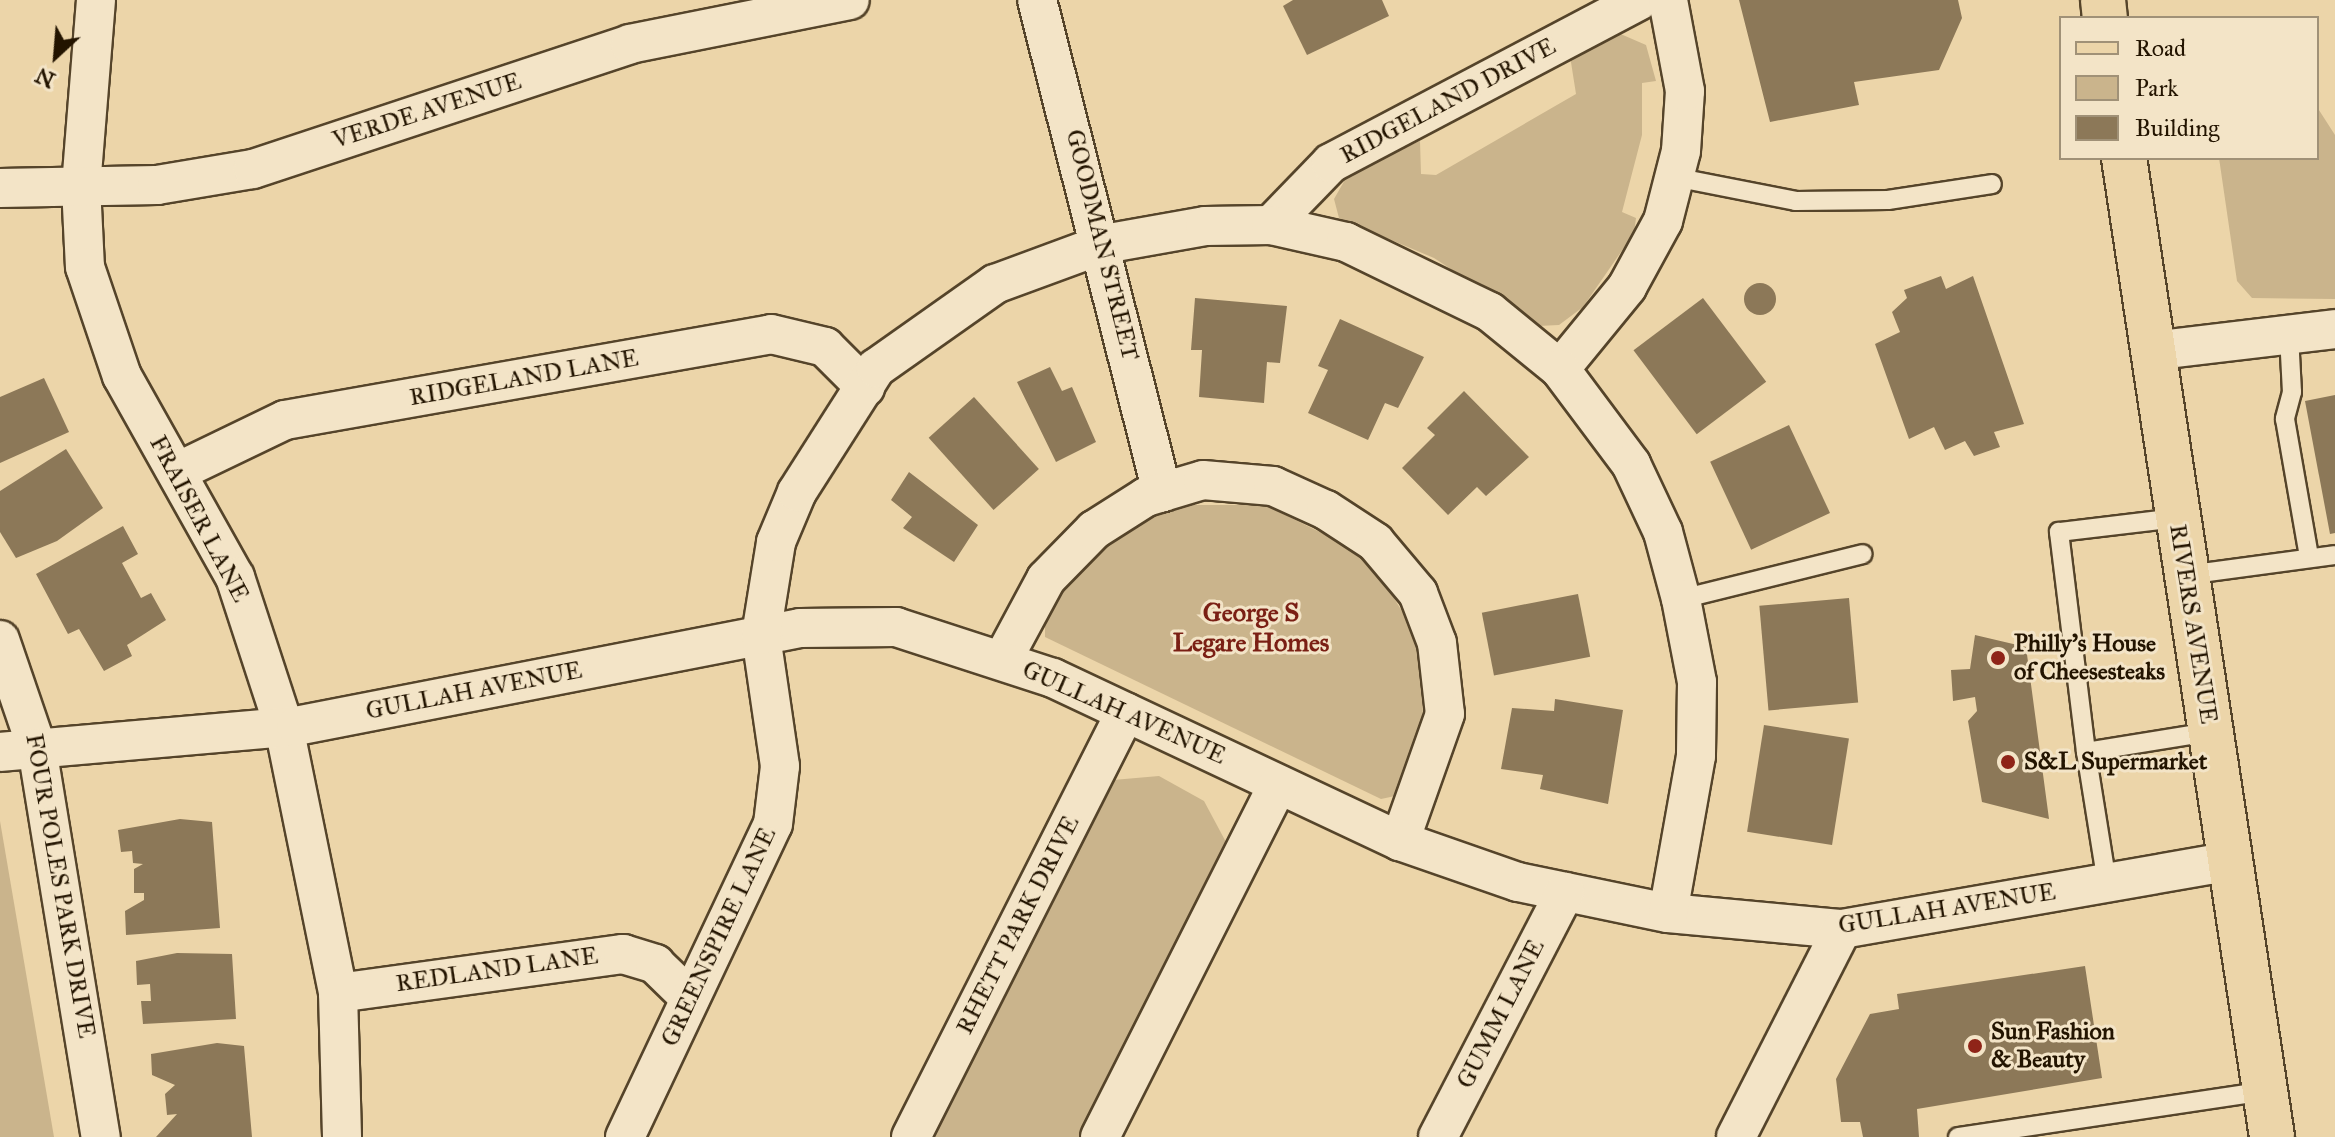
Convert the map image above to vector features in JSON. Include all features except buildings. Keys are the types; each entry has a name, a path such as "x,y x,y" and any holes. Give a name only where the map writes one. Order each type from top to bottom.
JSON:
{"main road":[{"name":"RIVERS AVENUE","path":"2124,160 2272,1137"}],"street":[{"name":"FRAISER LANE","path":"96,0 81,186 85,267 96,312 122,376 235,577 284,727 338,993 342,1137"},
{"name":"VERDE AVENUE","path":"0,188 157,185 253,169 630,44 850,0"},
{"name":"GOODMAN STREET","path":"1037,0 1104,244 1162,492"},
{"path":"1560,369 1627,287 1663,221 1674,177 1685,91 1666,2"},
{"name":"RIDGELAND DRIVE","path":"1271,225 1331,163 1666,2"},
{"name":"GREENSPIRE LANE","path":"625,1137 776,808 780,766 761,635 776,542 797,492 876,368 995,284 1104,244 1205,226 1271,225 1346,242 1414,269 1490,312 1560,369 1631,464 1663,532 1681,599 1697,682 1696,756 1668,913"},
{"path":"2151,351 2335,329"},
{"name":"RIDGELAND LANE","path":"177,472 285,420 771,334 825,347 865,387"},
{"path":"1003,659 1046,579 1094,530 1162,492 1203,480 1273,486 1375,542 1418,593 1437,643 1445,714 1400,841"},
{"name":"GULLAH AVENUE","path":"18,750 284,727 761,635 896,627 1003,659 1126,712 1400,841 1565,892 1668,913 1842,929 2230,861"},
{"name":"FOUR POLES PARK DRIVE","path":"0,640 18,750 101,1137"},
{"name":"RHETT PARK DRIVE","path":"911,1137 1126,712"},
{"path":"1100,1137 1278,784"},
{"name":"GUMM LANE","path":"1438,1137 1565,892"},
{"path":"1736,1137 1842,929"},
{"name":"REDLAND LANE","path":"338,993 623,954 655,964 690,998"}],"lane":[{"path":"1674,177 1796,201 1888,200 1992,184"},
{"path":"2289,335 2292,392 2285,419 2309,557"},
{"path":"2107,883 2086,752 2059,532 2176,518"},
{"path":"1681,599 1863,554"},
{"path":"2185,575 2335,555"},
{"path":"2086,752 2210,732"},
{"path":"1958,1137 2265,1091"}],"green space":[{"path":"1616,32 1646,45 1656,81 1642,83 1642,135 1622,212 1636,218 1634,233 1583,307 1559,325 1538,326 1434,258 1339,218 1334,199 1346,178 1368,164 1420,141 1421,174 1436,175 1576,94 1570,56"},
{"path":"2319,110 2335,135 2335,299 2252,298 2237,281 2219,160 2319,160"},
{"path":"1166,505 1265,505 1352,548 1381,577 1419,639 1423,697 1422,750 1395,796 1381,799 1045,637 1045,615 1071,567"},
{"path":"1159,776 1204,801 1227,844 1081,1137 934,1137 1113,780"},
{"path":"0,821 54,1137 0,1137"}],"place":[{"name":"Philly's House of Cheesesteaks","path":"1998,658"},
{"name":"S&L Supermarket","path":"2008,762"},
{"name":"Sun Fashion & Beauty","path":"1975,1046"}],"district":[{"name":"George S Legare Homes","path":"1251,628"}]}
